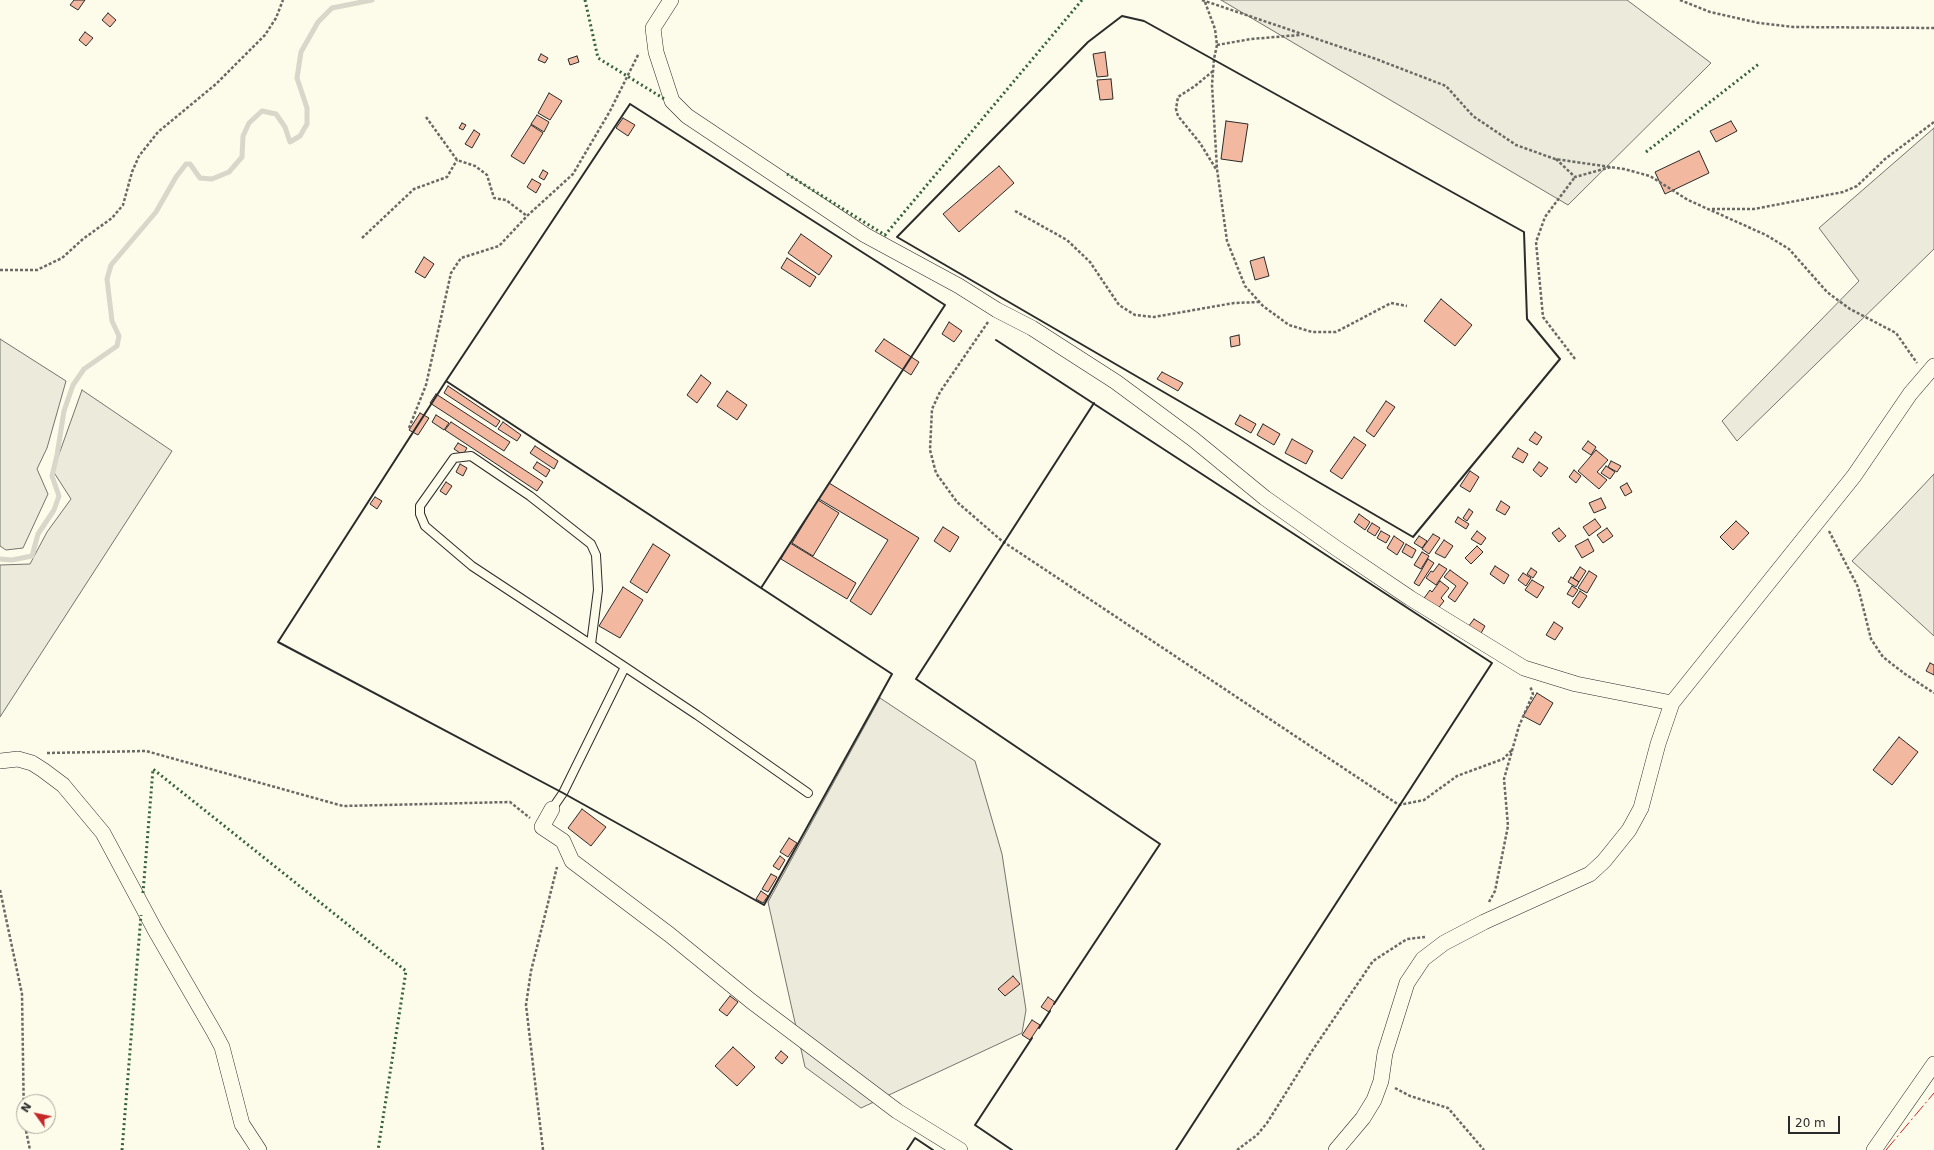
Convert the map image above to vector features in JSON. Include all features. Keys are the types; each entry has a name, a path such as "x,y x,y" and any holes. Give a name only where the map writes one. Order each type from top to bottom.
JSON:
{"street":[{"path":"671,0 653,28 656,52 671,96 680,110 688,116 864,235 959,286 998,310 1032,328 1116,382 1193,439 1265,498 1336,548 1410,598 1524,668 1576,684 1672,703"},
{"path":"1336,1150 1363,1118 1374,1100 1381,1081 1385,1053 1407,983 1423,959 1444,943 1476,926 1590,874 1604,861 1629,830 1641,808 1658,744 1672,703 1745,614 1821,515 1854,476 1930,371"},
{"path":"0,761 18,759 29,762 62,785 103,833 155,930 222,1047 242,1124 260,1150"},
{"path":"552,809 542,827 563,841 572,862 670,935 751,1001 897,1111 960,1150"},
{"path":"1874,1150 1934,1064"}],"lane":[{"path":"591,644 598,590 596,555 591,544 530,496 471,456 454,458 420,506 420,514 425,526 472,566 591,644 808,793"},
{"path":"552,809 563,793 625,667"}],"path":[{"path":"0,270 37,270 62,258 83,239 112,218 123,205 132,172 139,156 158,132 216,84 265,35 276,18 283,0"},
{"path":"1680,0 1710,12 1760,23 1794,27 1934,28"},
{"path":"1203,1 1376,60 1446,86 1473,116 1516,145 1555,159 1611,167 1650,176 1688,200 1766,235 1788,249 1827,292 1850,309 1896,333 1930,371"},
{"path":"1203,1 1215,29 1217,45 1213,71 1217,169 1227,241 1245,286 1259,302 1289,325 1312,332 1336,332 1392,303 1407,306"},
{"path":"409,428 426,385 451,273 461,258 498,246 527,216 573,174 610,112 653,28"},
{"path":"1217,45 1251,39 1302,35"},
{"path":"1213,71 1195,86 1178,97 1176,108 1178,116 1200,143 1217,169"},
{"path":"426,117 457,160 475,166 487,175 494,198 506,200 527,216"},
{"path":"1709,210 1754,209 1843,192 1857,186 1885,159 1934,122"},
{"path":"1555,159 1575,177"},
{"path":"362,238 414,189 446,177 457,160"},
{"path":"1575,359 1543,317 1536,242 1545,217 1575,177 1611,167"},
{"path":"1015,211 1067,240 1090,262 1119,305 1135,315 1154,317 1234,303 1259,302"},
{"path":"998,310 940,392 932,409 930,450 936,473 957,502 1002,541 1399,805 1424,800 1457,776 1503,759 1513,749"},
{"path":"1821,515 1858,587 1871,639 1883,657 1905,674 1934,693"},
{"path":"1476,926 1495,891 1508,826 1504,779 1519,726 1533,694 1524,668"},
{"path":"29,762 38,754 146,751 343,806 510,802 542,827"},
{"path":"543,1150 526,1005 531,971 558,866"},
{"path":"0,890 22,994 24,1094"},
{"path":"1237,1150 1257,1135 1268,1123 1312,1052 1373,961 1408,939 1430,937"},
{"path":"1381,1081 1410,1096 1448,1108 1484,1150"},
{"path":"27,1134 30,1150"}],"shaded area":[{"path":"1221,0 1627,0 1711,63 1568,205"},
{"path":"1934,128 1934,249 1737,441 1722,421 1859,281 1819,228"},
{"path":"0,339 66,381 47,448 37,469 48,494 23,548 6,550 0,546"},
{"path":"82,390 172,451 0,717 0,565 30,564 47,532 71,499 53,471"},
{"path":"1934,474 1934,636 1852,561"},
{"path":"880,698 975,761 1002,854 1026,1010 1022,1033 861,1108 805,1067 768,902"}],"building":[{"path":"74,0 85,0 78,10 70,5"},
{"path":"108,13 116,20 110,27 102,20"},
{"path":"85,32 93,38 86,46 79,40"},
{"path":"1105,52 1108,76 1097,77 1093,54"},
{"path":"541,54 548,58 545,63 538,60"},
{"path":"577,56 579,62 570,65 568,59"},
{"path":"1111,79 1113,99 1100,100 1097,80"},
{"path":"549,93 562,101 550,120 538,113"},
{"path":"537,115 549,122 544,132 531,124"},
{"path":"623,118 635,125 628,136 616,128"},
{"path":"1226,121 1248,124 1242,162 1221,159"},
{"path":"1731,121 1737,131 1716,142 1710,131"},
{"path":"462,123 466,125 463,130 459,128"},
{"path":"531,125 543,133 524,164 511,156"},
{"path":"474,130 480,134 472,148 465,144"},
{"path":"1699,151 1709,173 1665,194 1655,172"},
{"path":"999,166 1014,183 959,232 943,214"},
{"path":"543,170 548,173 544,180 539,177"},
{"path":"532,179 541,184 536,193 527,187"},
{"path":"801,234 832,256 819,275 788,253"},
{"path":"424,257 434,264 425,278 415,272"},
{"path":"1264,257 1269,276 1255,280 1250,261"},
{"path":"787,258 816,277 810,287 781,268"},
{"path":"1441,299 1472,325 1455,346 1424,321"},
{"path":"949,322 962,331 954,342 942,334"},
{"path":"1239,335 1240,345 1231,347 1230,337"},
{"path":"884,339 919,362 911,375 875,351"},
{"path":"1162,372 1183,383 1178,391 1157,379"},
{"path":"701,375 711,383 697,403 687,395"},
{"path":"448,386 500,421 496,427 444,393"},
{"path":"727,391 747,405 737,420 717,406"},
{"path":"436,394 510,442 504,451 430,403"},
{"path":"1386,401 1395,407 1374,437 1366,431"},
{"path":"420,413 429,418 418,435 409,430"},
{"path":"436,415 449,423 444,430 432,422"},
{"path":"1240,415 1256,424 1251,433 1235,424"},
{"path":"451,422 543,482 537,491 445,430"},
{"path":"503,422 521,435 517,441 498,429"},
{"path":"1263,424 1280,434 1274,445 1257,435"},
{"path":"1535,432 1542,437 1537,445 1529,440"},
{"path":"1354,437 1366,445 1342,479 1330,471"},
{"path":"1292,439 1313,451 1306,464 1285,453"},
{"path":"1588,441 1596,447 1591,455 1582,449"},
{"path":"458,443 467,448 463,455 454,449"},
{"path":"535,446 558,461 554,469 530,453"},
{"path":"1518,448 1528,454 1523,463 1512,457"},
{"path":"1596,450 1608,460 1597,472 1607,480 1599,489 1578,471"},
{"path":"1611,461 1621,466 1617,472 1608,467"},
{"path":"537,462 550,470 546,477 533,468"},
{"path":"1539,462 1548,468 1541,477 1533,470"},
{"path":"460,464 467,468 463,476 456,472"},
{"path":"1606,466 1615,472 1610,479 1601,473"},
{"path":"1574,470 1581,476 1576,483 1569,477"},
{"path":"1470,471 1479,477 1470,492 1460,486"},
{"path":"446,482 452,486 446,495 440,491"},
{"path":"829,483 919,538 871,615 850,601 888,540 819,499"},
{"path":"1627,483 1632,492 1625,496 1620,487"},
{"path":"375,497 382,501 377,509 370,504"},
{"path":"1601,498 1606,508 1594,513 1589,503"},
{"path":"818,500 839,513 813,556 792,543"},
{"path":"1501,501 1510,507 1505,515 1496,510"},
{"path":"1469,509 1473,512 1467,521 1463,518"},
{"path":"1359,514 1370,522 1365,530 1354,522"},
{"path":"1458,517 1469,524 1466,529 1455,522"},
{"path":"1595,519 1601,527 1589,536 1583,527"},
{"path":"1736,521 1749,533 1733,550 1720,537"},
{"path":"1372,523 1380,528 1375,536 1367,531"},
{"path":"943,527 959,537 950,552 934,541"},
{"path":"1559,528 1566,536 1559,542 1552,533"},
{"path":"1607,528 1613,536 1603,543 1597,535"},
{"path":"1381,531 1390,536 1386,543 1377,538"},
{"path":"1477,531 1486,538 1481,545 1471,539"},
{"path":"1433,534 1440,538 1429,554 1422,549"},
{"path":"1394,536 1404,543 1397,555 1387,548"},
{"path":"1419,536 1427,541 1422,548 1414,543"},
{"path":"1588,539 1594,551 1582,558 1575,546"},
{"path":"1444,540 1453,546 1445,558 1435,553"},
{"path":"790,543 856,583 847,599 781,559"},
{"path":"653,544 670,555 647,593 630,582"},
{"path":"1406,544 1416,550 1412,558 1402,552"},
{"path":"1477,546 1483,552 1471,564 1465,558"},
{"path":"1422,552 1429,556 1421,569 1414,565"},
{"path":"1428,559 1434,563 1419,586 1414,583"},
{"path":"1439,564 1447,569 1436,585 1426,578"},
{"path":"1495,566 1509,575 1504,584 1490,574"},
{"path":"1580,567 1586,571 1579,582 1573,578"},
{"path":"1531,568 1537,572 1533,578 1527,574"},
{"path":"1450,570 1468,583 1455,602 1448,597 1456,586 1444,577"},
{"path":"1589,571 1597,576 1587,593 1578,588"},
{"path":"1523,573 1531,578 1526,586 1518,580"},
{"path":"1571,577 1579,582 1576,587 1568,582"},
{"path":"1532,580 1544,587 1537,598 1525,590"},
{"path":"1440,581 1449,588 1441,598 1444,601 1436,611 1422,601 1430,590 1432,592"},
{"path":"1572,586 1578,590 1573,597 1567,594"},
{"path":"623,587 643,600 620,638 599,626"},
{"path":"1580,591 1587,596 1579,608 1572,603"},
{"path":"1474,619 1485,626 1480,635 1468,627"},
{"path":"1554,622 1563,628 1555,640 1546,635"},
{"path":"1930,663 1934,665 1934,675 1926,671"},
{"path":"1537,693 1553,703 1540,725 1523,716"},
{"path":"1899,737 1918,752 1892,785 1873,770"},
{"path":"582,809 606,827 591,846 568,828"},
{"path":"789,838 797,843 788,857 780,852"},
{"path":"780,856 785,860 779,870 773,866"},
{"path":"771,874 777,877 768,892 762,889"},
{"path":"761,891 768,896 763,903 756,899"},
{"path":"1013,976 1020,984 1005,996 998,989"},
{"path":"730,996 738,1002 727,1016 719,1010"},
{"path":"1048,997 1055,1002 1049,1012 1041,1007"},
{"path":"1032,1020 1040,1025 1030,1040 1022,1035"},
{"path":"733,1047 755,1067 737,1086 715,1066"},
{"path":"781,1051 788,1057 782,1064 775,1058"}],"waterway":[{"path":"0,559 12,560 32,556 38,534 54,510 59,496 52,476 64,411 73,385 84,369 117,346 119,336 112,321 107,279 111,265 156,212 176,177 186,164 190,164 200,178 212,179 229,172 242,157 243,136 249,123 262,111 276,114 285,127 290,142 300,136 307,124 307,108 297,78 301,52 318,22 332,8 372,0"}],"hedge":[{"path":"585,0 598,58 666,100"},
{"path":"787,174 885,235 1082,0"},
{"path":"1646,152 1760,63"},
{"path":"143,893 153,769 406,971 378,1150"},
{"path":"122,1150 141,915"}],"wall":[{"path":"1122,16 1144,21 1524,232 1527,319 1560,359 1413,537 897,237 1088,42 1122,16"},
{"path":"630,104 945,305 761,588 446,381 630,104"},
{"path":"996,340 1492,663 1176,1150"},
{"path":"446,381 892,674 764,905 563,793 278,642 446,381"},
{"path":"1054,1004 1160,844 916,679 1094,403"},
{"path":"1039,1028 1050,1011"},
{"path":"1012,1150 975,1125 1032,1038"},
{"path":"907,1150 915,1138 933,1150"}],"power":[{"path":"1886,1150 1934,1093"}]}
